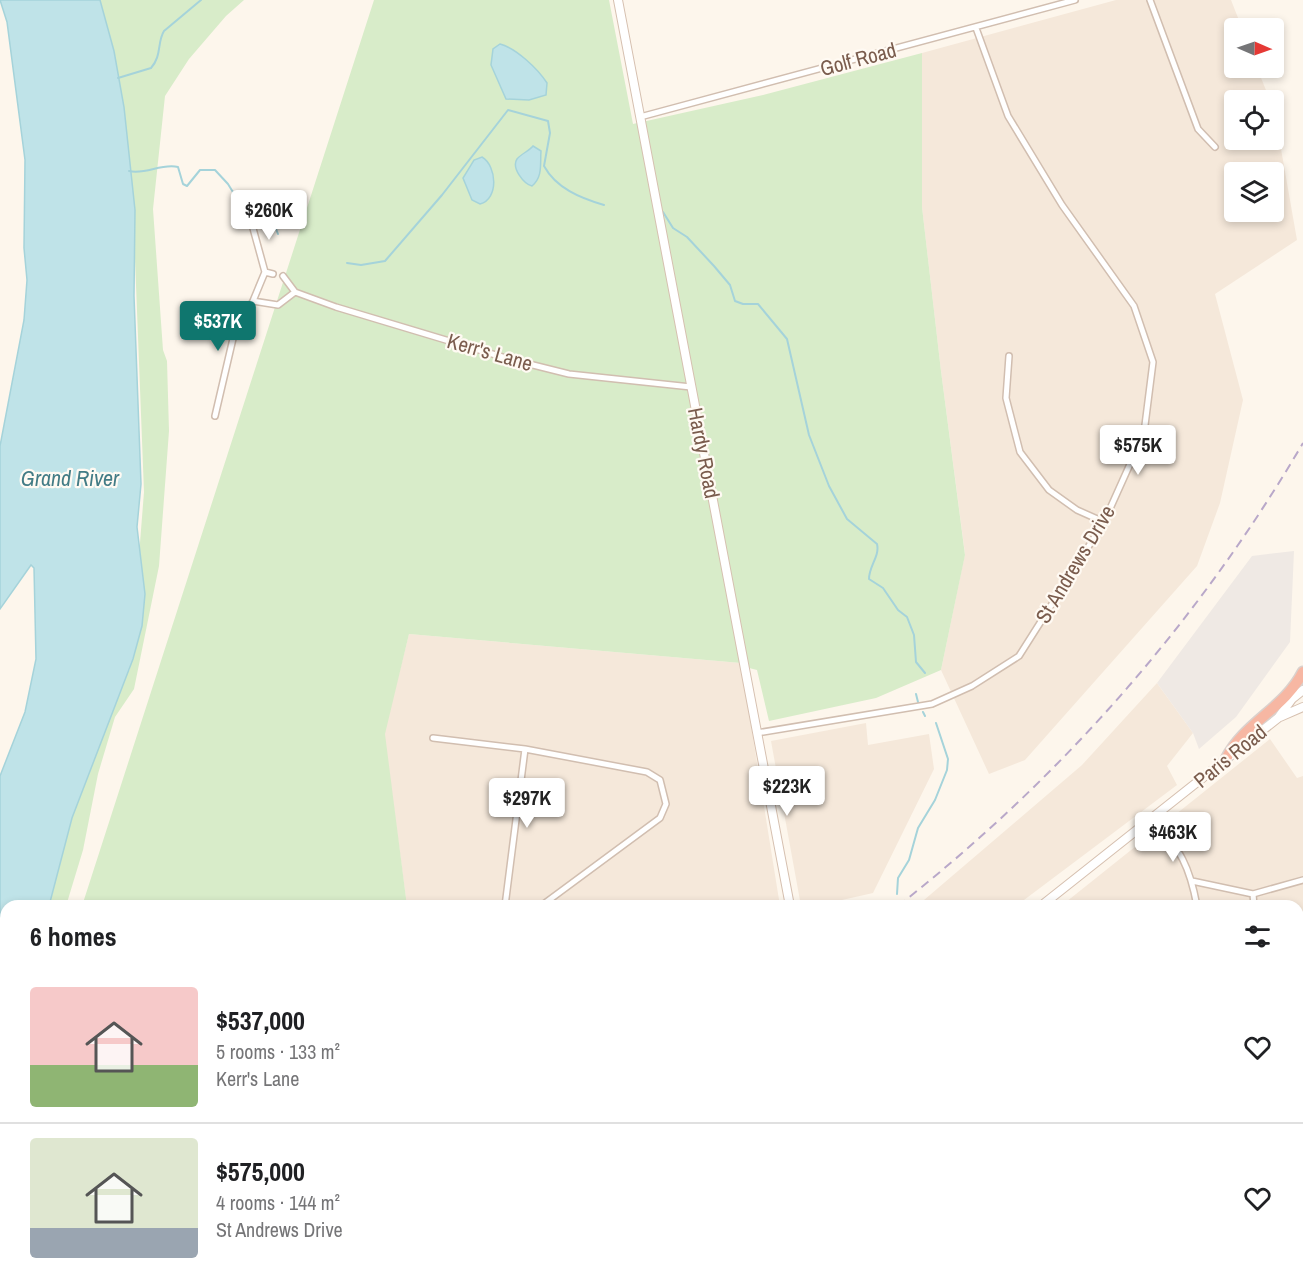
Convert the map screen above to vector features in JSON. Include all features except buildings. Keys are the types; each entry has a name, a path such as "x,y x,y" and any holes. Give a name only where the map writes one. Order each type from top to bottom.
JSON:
{"highway":[{"path":"1226,759 1234,741 1281,701 1303,672"}],"main road":[{"name":"Hardy Road","path":"618,0 789,900"},
{"name":"Paris Road","path":"1278,718 1292,699 1303,690"},
{"name":"Paris Road","path":"1049,900 1278,718 1303,707"}],"street":[{"name":"Golf Road","path":"640,117 1076,0"},
{"path":"1150,0 1198,129 1215,147"},
{"name":"St Andrews Drive","path":"757,733 932,705 972,686 1019,656 1104,522 1144,433 1153,362 1134,306 1062,205 1008,116 976,28"},
{"path":"215,416 235,330 253,301 265,272 251,221"},
{"path":"265,272 273,274"},
{"path":"253,301 278,305 295,292 283,276"},
{"name":"Kerr's Lane","path":"295,292 374,320 568,374 691,387"},
{"path":"1008,356 1006,398 1020,452 1049,490 1077,510 1104,522"},
{"path":"433,738 525,749 647,772 660,780 666,804 660,818 549,900"},
{"path":"506,900 525,749"},
{"path":"1154,818 1182,855 1192,881 1196,900"},
{"path":"1192,881 1253,894 1303,880"},
{"path":"1253,894 1254,900"}],"shaded area":[{"path":"1116,0 1231,0 1238,18 1224,18 1224,78 1261,78 1266,90 1224,90 1224,150 1281,150 1283,162 1224,162 1224,222 1284,222 1284,166 1297,240 1215,294 1243,400 1220,503 1197,566 1025,760 989,774 941,670 965,554 922,207 922,53"},
{"path":"1294,551 1290,642 1236,717 1199,749 1193,733 1157,683 1252,556"},
{"path":"409,634 741,663 779,900 406,900 384,734"},
{"path":"1157,683 1193,733 1167,766 1177,785 1024,900 924,900 1082,765"},
{"path":"866,723 868,745 929,734 934,769 873,893 842,900 800,900 771,741"},
{"path":"1270,739 1297,778 1303,776 1303,900 1069,900"}],"green space":[{"path":"97,0 244,0 226,16 189,59 165,96 153,209 163,350 167,361 169,431 159,566 134,689 115,717 98,774 83,850 68,900 46,900 92,752 113,697 130,669 144,492 134,233 117,76"},
{"path":"374,0 609,0 633,124 763,95 922,53 922,207 965,555 941,670 876,698 769,721 757,670 741,666 741,663 409,634 385,734 406,900 84,900"}],"water":[{"name":"Grand River","path":"0,0 100,0 114,51 124,107 135,210 134,296 141,484 137,527 145,594 142,626 133,659 72,818 51,900 0,900 0,776 25,712 36,659 34,568 31,565 0,609 0,446 24,320 27,280 24,248 25,160 7,22"},
{"path":"500,44 520,54 538,72 547,83 546,95 529,100 506,99 491,65 493,49"},
{"path":"533,146 541,151 541,165 538,179 532,186 519,175 516,163 519,157"},
{"path":"482,157 491,167 494,182 490,196 480,204 472,200 463,178 474,160"}],"waterway":[{"path":"118,78 151,68 157,59 164,31 201,0"},
{"path":"347,263 361,265 385,261 442,195 508,110 548,121 550,133 544,166 549,174 570,191 604,205"},
{"path":"129,171 141,172 166,166 178,167 183,184 187,186 200,170 215,170 228,184 247,215 252,217 263,206 268,208 278,234"},
{"path":"663,212 673,228 687,237 730,285 735,301 743,304 758,304 787,339 809,435 829,486 847,519 877,544 877,553 869,579 883,588 898,610 907,617 914,635 916,662 925,673"},
{"path":"916,694 918,702"},
{"path":"923,712 925,716"},
{"path":"897,894 898,878 909,860 918,828 935,800 947,770 948,759 936,723"}],"railway":[{"path":"905,900 958,857 1015,805 1122,694 1172,634 1218,573 1262,509 1303,443"}]}
